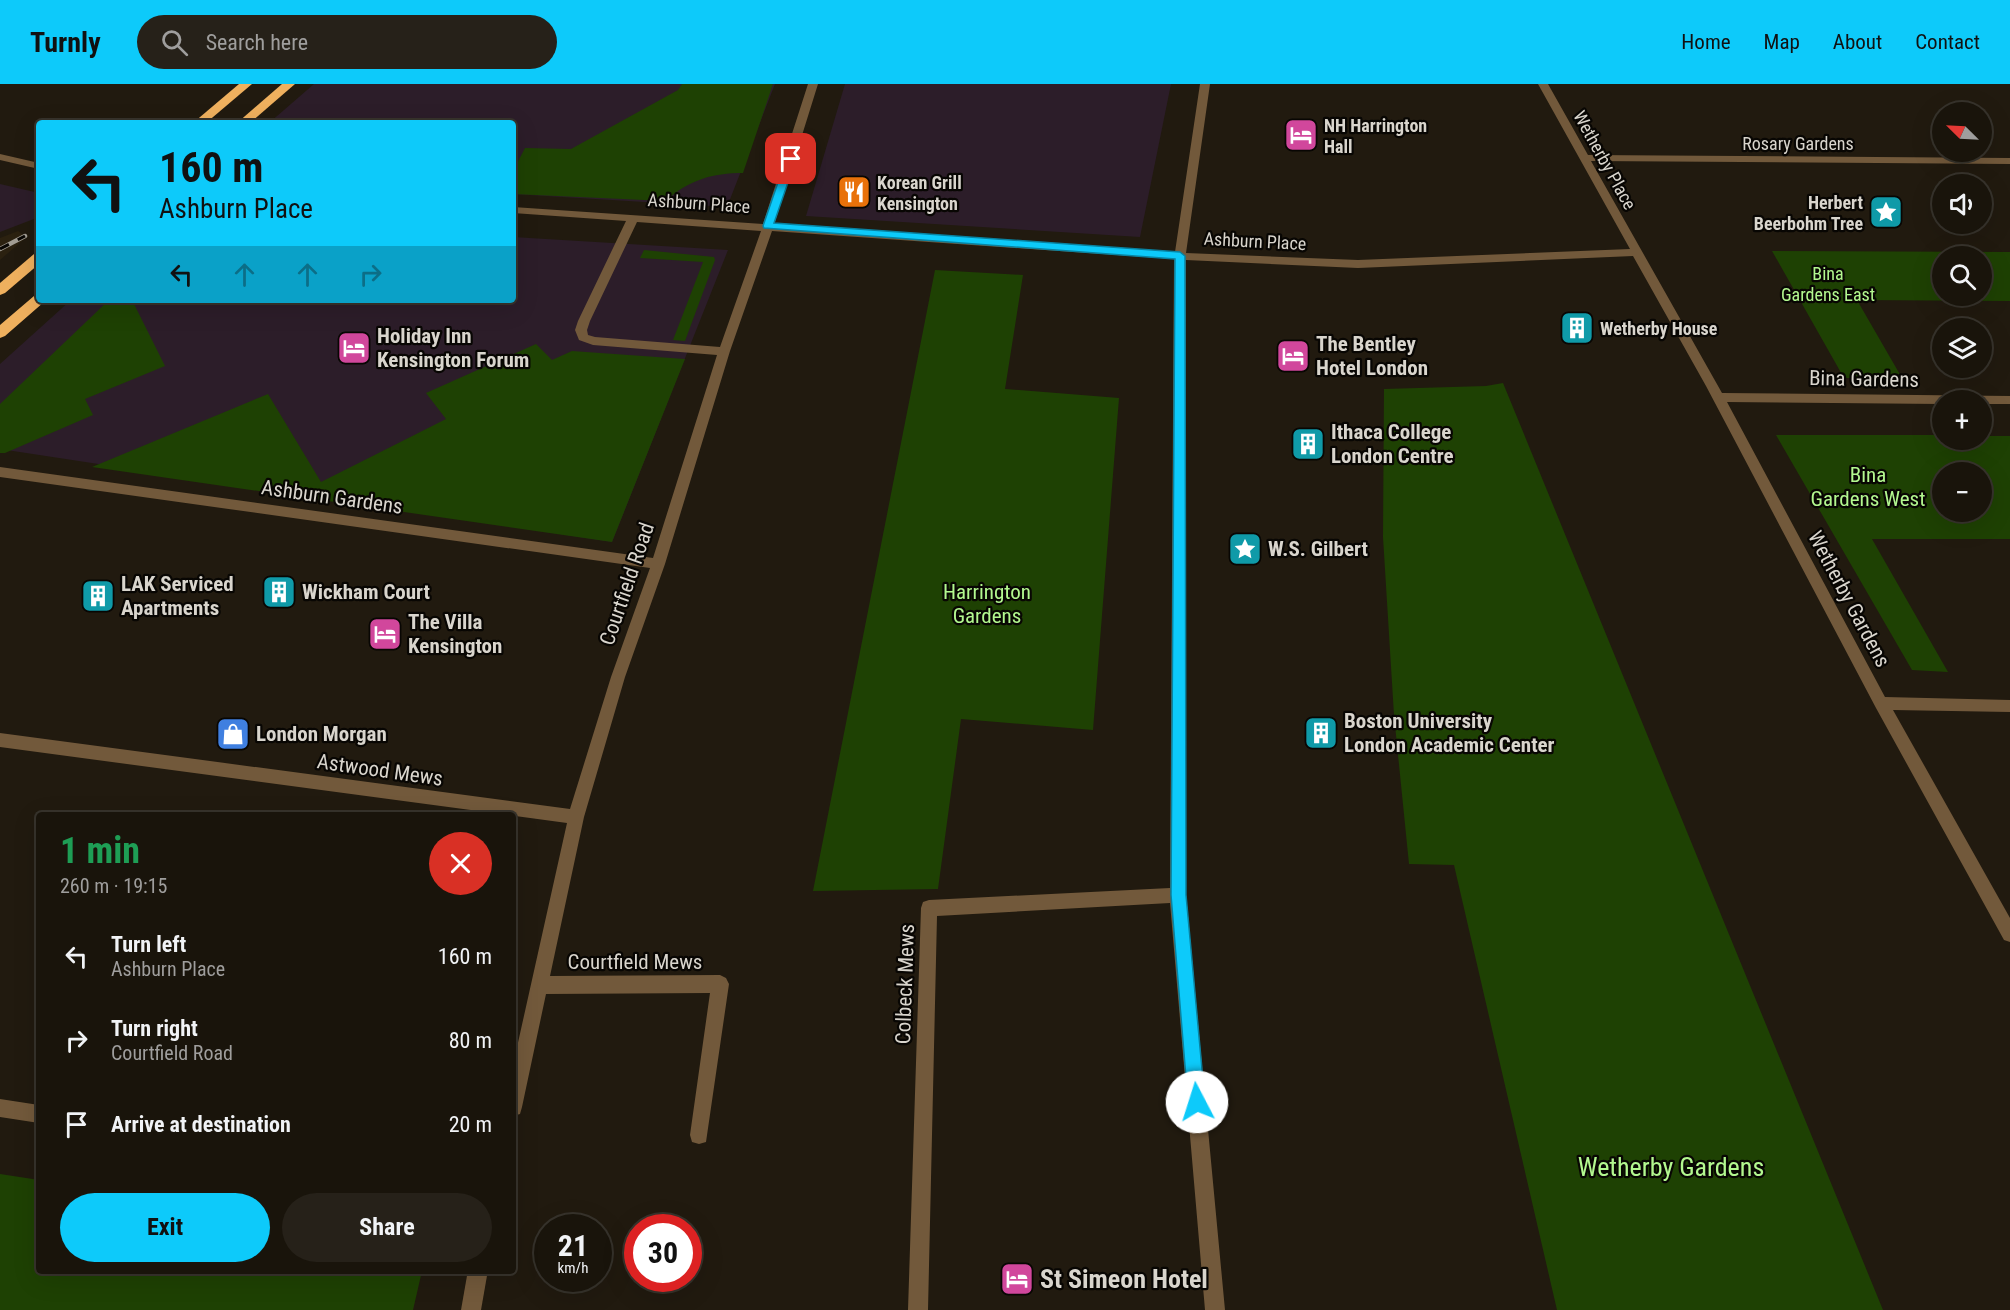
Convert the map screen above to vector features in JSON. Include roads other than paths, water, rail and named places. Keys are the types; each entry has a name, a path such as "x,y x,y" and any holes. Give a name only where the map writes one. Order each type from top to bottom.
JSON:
{"highway":[{"path":"203,120 246,84"},
{"path":"246,120 288,84"},
{"path":"0,290 36,260"},
{"path":"0,333 36,302"}],"street":[{"name":"Courtfield Road","path":"516,1094 576,818 618,677 658,564 724,351 785,177 813,84"},
{"path":"1205,84 1180,256 1178,895 1215,1310"},
{"name":"Wetherby Place","path":"1543,84 1637,252"},
{"path":"0,157 36,165"},
{"name":"Rosary Gardens","path":"1586,158 2010,161"},
{"name":"Ashburn Place","path":"516,210 1180,256 1358,264 1637,252"},
{"path":"634,217 584,321 581,330 584,336 593,341 724,351"},
{"name":"Wetherby Gardens","path":"1637,252 1718,397 1881,703 2010,934"},
{"name":"Bina Gardens","path":"1718,397 2010,400"},
{"name":"Ashburn Gardens","path":"0,472 658,564"},
{"path":"1881,703 2010,706"},
{"name":"Astwood Mews","path":"0,741 576,818"},
{"name":"Colbeck Mews","path":"918,1310 929,908 1178,895"},
{"name":"Courtfield Mews","path":"541,985 720,984 699,1135"},
{"path":"0,1108 36,1114"},
{"path":"471,1310 477,1274"}],"railway":[{"path":"0,249 25,236"}],"place":[{"name":"NH Harrington Hall","path":"1301,135"},
{"name":"Korean Grill Kensington","path":"854,192"},
{"name":"Herbert Beerbohm Tree","path":"1886,212"},
{"name":"Wetherby House","path":"1577,328"},
{"name":"Holiday Inn Kensington Forum","path":"354,348"},
{"name":"The Bentley Hotel London","path":"1293,356"},
{"name":"Ithaca College London Centre","path":"1308,444"},
{"name":"W.S. Gilbert","path":"1245,549"},
{"name":"Wickham Court","path":"279,592"},
{"name":"LAK Serviced Apartments","path":"98,596"},
{"name":"The Villa Kensington","path":"385,634"},
{"name":"Boston University London Academic Center","path":"1321,733"},
{"name":"London Morgan","path":"233,734"},
{"name":"St Simeon Hotel","path":"1017,1279"}],"park label":[{"name":"Bina Gardens East","path":"1828,283"},
{"name":"Bina Gardens West","path":"1868,487"},
{"name":"Harrington Gardens","path":"987,604"}]}
